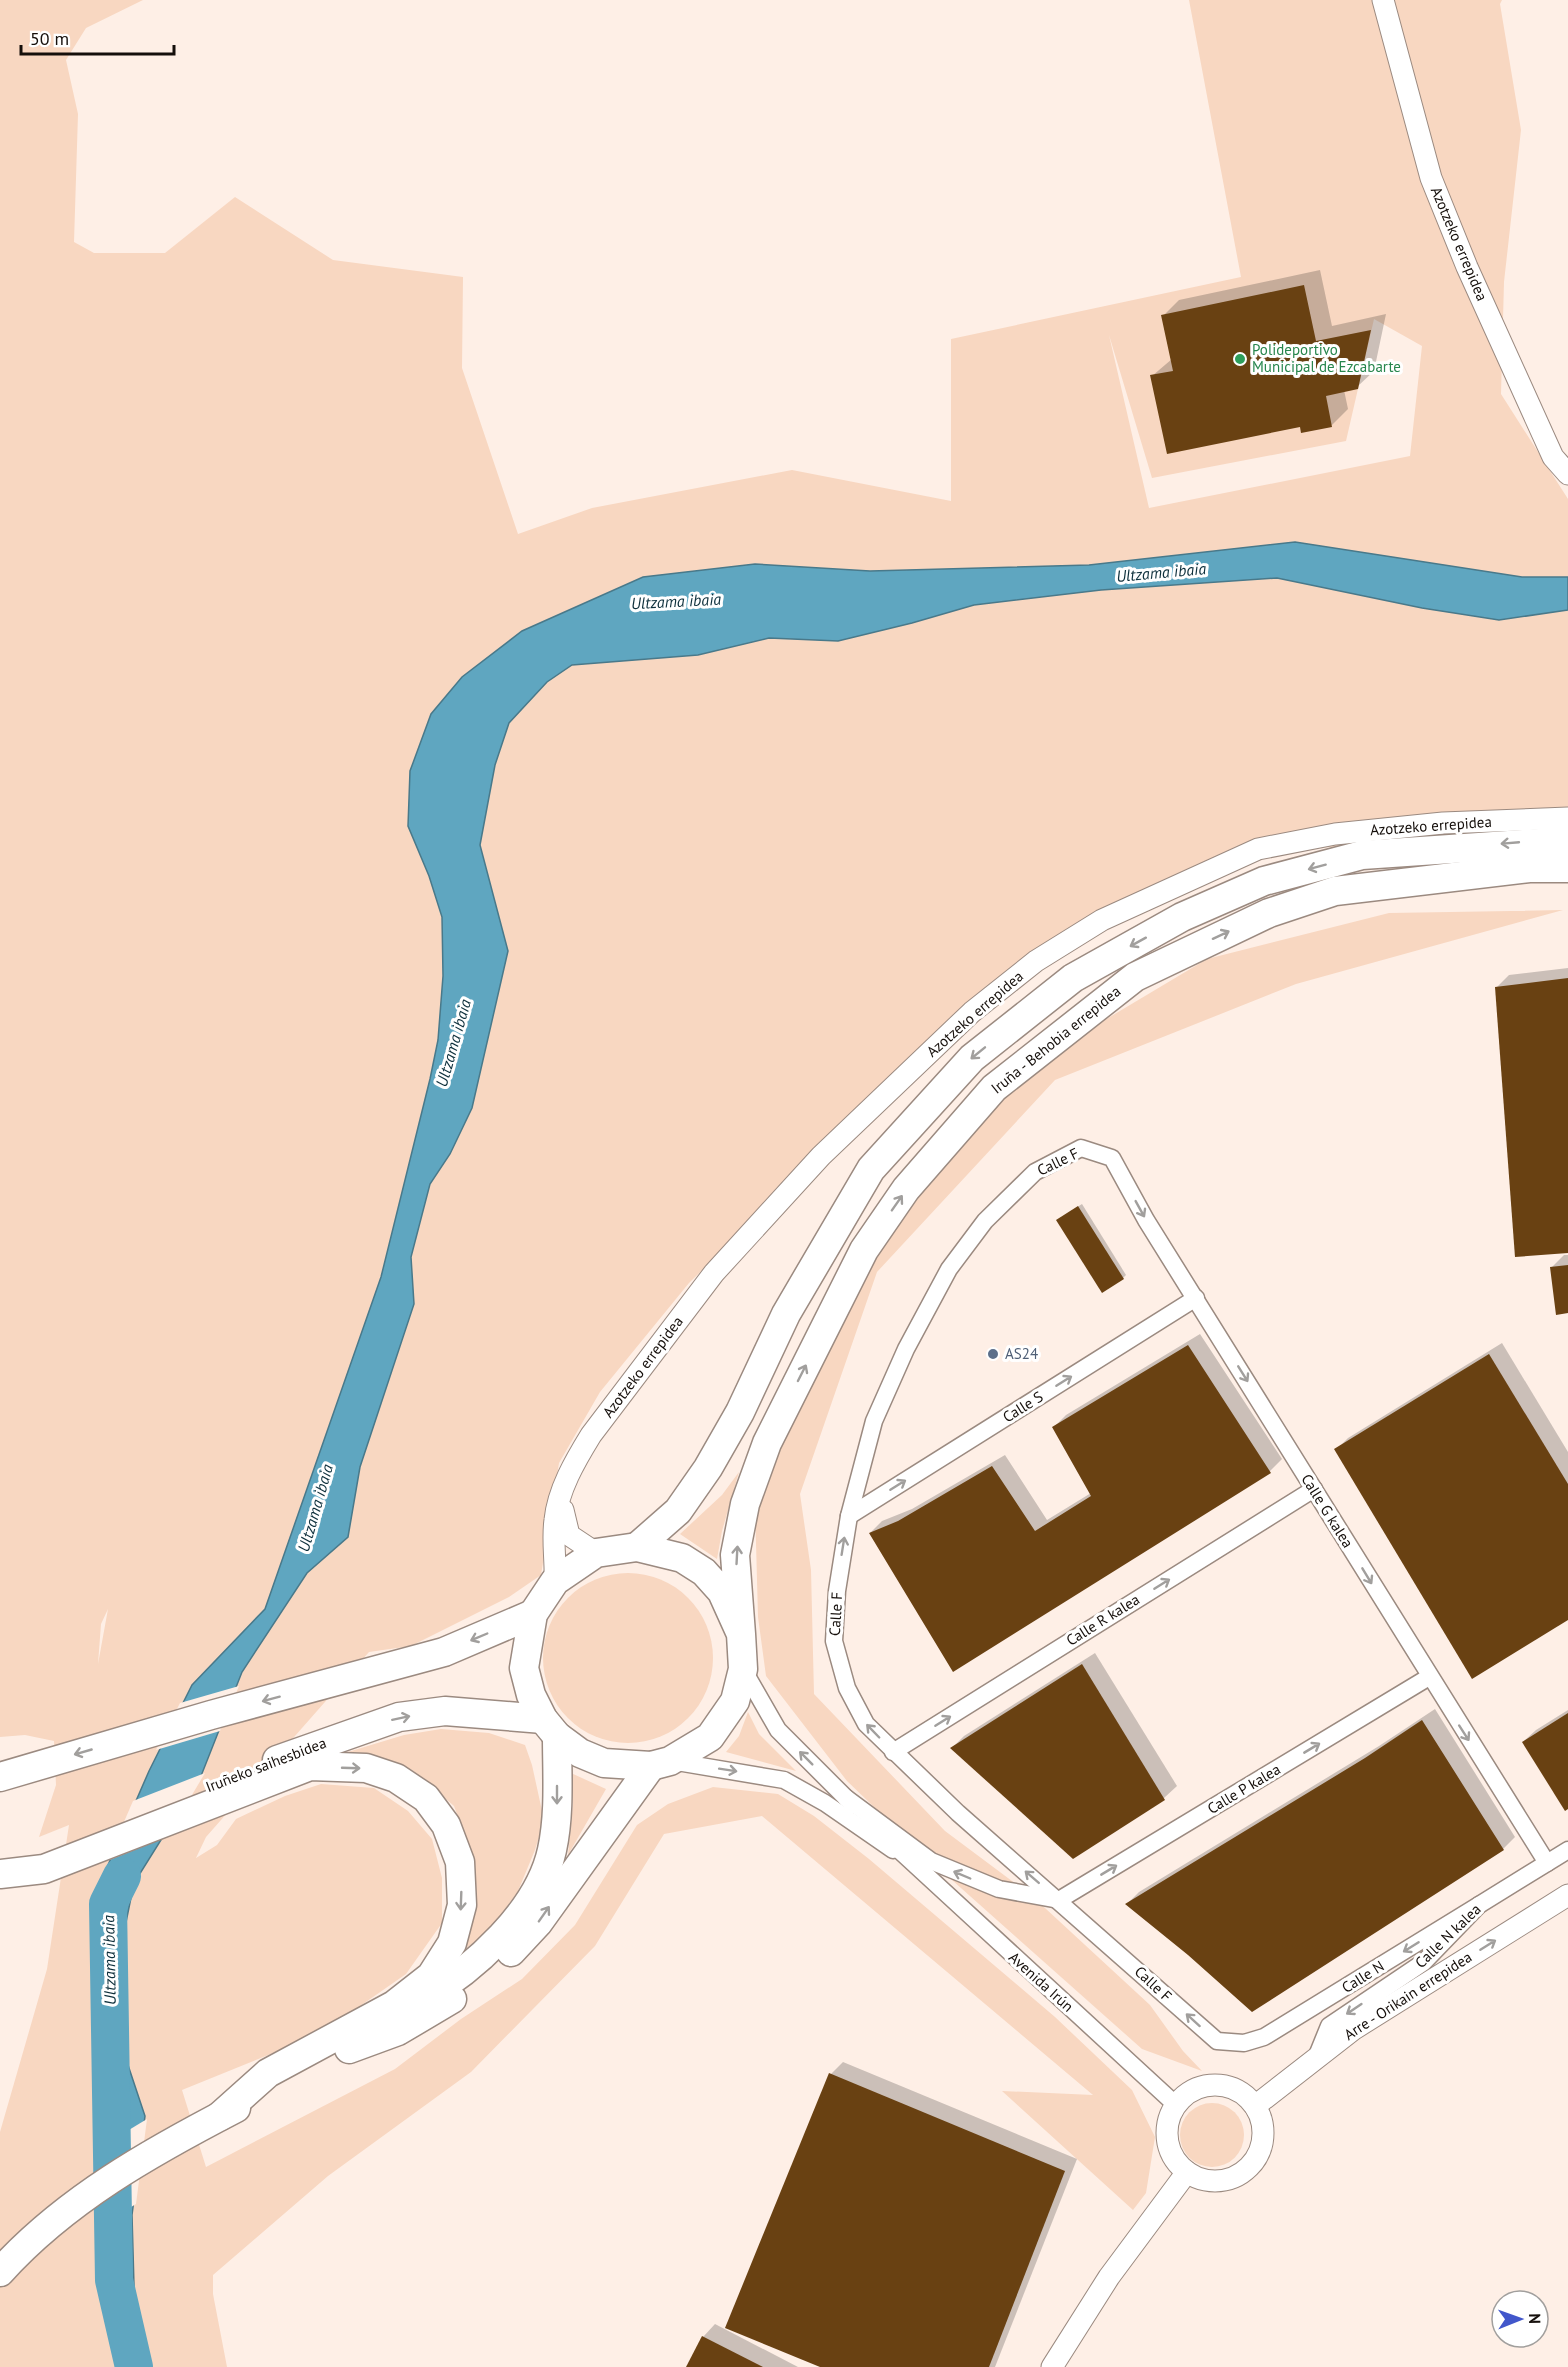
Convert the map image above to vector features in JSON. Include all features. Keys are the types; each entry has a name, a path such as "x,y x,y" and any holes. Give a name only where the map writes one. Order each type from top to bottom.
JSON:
{"highway":[{"path":"637,1547 678,1511 708,1468 740,1412 786,1314 871,1169 972,1058 1072,978 1182,917 1264,881 1362,855 1568,841"},
{"name":"Iruña - Behobia errepidea","path":"660,1764 710,1737 735,1701 743,1669 735,1555 745,1504 767,1443 864,1250 906,1189 994,1088 1135,977 1269,913 1335,891 1529,868 1568,868"},
{"path":"1367,887 1568,888"},
{"path":"660,1764 604,1763 580,1753 550,1728 531,1695 524,1668 533,1614 555,1581 596,1554 637,1547 682,1558 704,1572 722,1592 741,1634"},
{"path":"0,1777 444,1652 533,1614"},
{"name":"Iruñeko saihesbidea","path":"0,1873 41,1862 411,1716 445,1711 550,1728"},
{"path":"0,2272 33,2236 102,2185 220,2116 349,2049 459,1974 493,1946 517,1918 537,1887 552,1852 557,1809 550,1728"},
{"path":"220,2116 268,2073 394,2005 431,1976 452,1943 462,1905 460,1862 446,1825 426,1798 396,1778 366,1768 310,1767 290,1764"},
{"path":"349,2049 398,2031 437,2009 474,1985 508,1955 538,1923 660,1764"}],"street":[{"name":"Azotzeko errepidea","path":"1383,0 1431,178 1465,262 1553,457 1568,474"},
{"name":"Azotzeko errepidea","path":"555,1581 555,1521 560,1497 574,1462 591,1435 714,1273 826,1151 972,1012 1036,962 1102,920 1258,849 1335,834 1432,824 1568,818"},
{"name":"Calle F","path":"1112,1158 1081,1148 1035,1172 985,1221 949,1269 906,1349 874,1421 849,1516 837,1591 834,1641 847,1688 861,1715 866,1724 893,1752 958,1813 1217,2041 1244,2043"},
{"name":"Calle G kalea","path":"1112,1158 1429,1677 1547,1863"},
{"name":"Calle S","path":"849,1516 1196,1298"},
{"name":"Calle R kalea","path":"893,1752 1314,1490"},
{"path":"560,1497 569,1535 596,1554"},
{"name":"Avenida Irún","path":"743,1669 778,1730 907,1859 1176,2105"},
{"name":"Calle P kalea","path":"1059,1900 1429,1677"},
{"name":"Avenida Irún","path":"660,1764 784,1780 825,1803 907,1859"},
{"name":"Avenida Irún","path":"846,1798 931,1861 999,1889 1059,1900"},
{"name":"Calle N kalea","path":"1316,2058 1329,2026 1424,1962 1479,1905 1568,1850"},
{"name":"Arre - Orikain errepidea","path":"1256,2106 1354,2029 1564,1897"},
{"name":"Calle N","path":"1244,2043 1282,2028 1479,1905"},
{"path":"1215,2085 1231,2087 1245,2094 1256,2106 1262,2121 1263,2138 1258,2154 1249,2167 1235,2177 1219,2181 1202,2179 1187,2172 1176,2161 1167,2133 1170,2118 1176,2105 1193,2091 1215,2085"},
{"path":"1052,2367 1108,2277 1187,2172"}],"shaded area":[{"path":"0,0 143,0 86,28 66,60 78,114 74,242 94,253 165,253 235,197 333,260 463,277 462,368 518,534 592,508 792,470 951,501 951,339 1241,277 1189,0 1502,0 1500,4 1521,130 1504,282 1501,394 1568,499 1568,841 1258,849 1036,961 1019,960 689,1283 600,1392 559,1463 541,1575 509,1597 411,1646 369,1652 206,1837 196,1858 217,1845 236,1819 285,1796 321,1784 374,1788 408,1811 432,1839 442,1878 442,1923 406,1974 320,2034 182,2090 206,2167 395,2069 461,2019 522,1979 575,1925 637,1825 668,1804 713,1787 778,1794 814,1816 869,1859 1055,2017 1132,2090 1155,2137 1146,2193 1133,2210 1002,2091 1093,2095 762,1816 664,1834 595,1946 471,2072 328,2176 213,2275 213,2294 227,2367 0,2367 0,2132 47,1969 69,1825 39,1837 56,1785 54,1741 25,1735 0,1737","holes":["1374,319 1422,346 1410,456 1149,508 1109,335 1152,478 1346,441","108,1609 98,1664 101,1624"]},
{"path":"1563,910 1296,984 1055,1080 877,1272 800,1494 811,1570 814,1694 945,1831 1032,1896 1150,2005 1183,2051 1202,2071 1142,2049 925,1856 847,1781 766,1676 758,1617 755,1506 790,1421 873,1262 977,1115 1088,1030 1207,959 1389,913"},
{"path":"739,1472 722,1531 717,1559 680,1534 722,1495"},
{"path":"628,1573 660,1580 688,1598 706,1626 713,1658 706,1690 688,1718 660,1736 628,1743 596,1736 568,1718 550,1690 543,1658 550,1626 568,1598 596,1580"},
{"path":"748,1712 759,1734 796,1771 726,1752 739,1736"},
{"path":"441,1729 489,1733 525,1745 532,1765 544,1820 535,1850 518,1891 491,1930 462,1951 476,1896 473,1857 454,1806 412,1770 338,1755 404,1735"},
{"path":"571,1773 606,1789 568,1855 573,1804"},
{"path":"1206,2103 1218,2103 1235,2112 1242,2123 1244,2135 1242,2147 1235,2158 1218,2167 1206,2167 1194,2162 1185,2153 1180,2141 1180,2129 1185,2117 1194,2108"}],"water":[{"path":"1295,542 1522,577 1568,577 1568,610 1499,620 1422,608 1277,578 1101,590 974,605 838,641 769,638 698,655 572,665 547,682 509,723 495,765 480,845 508,951 472,1108 450,1154 430,1184 411,1257 414,1304 360,1467 348,1537 307,1573 242,1672 201,1776 134,1883 125,1927 128,2065 145,2116 132,2215 135,2321 150,2367 123,2367 114,2280 108,1919 98,1888 149,1771 192,1685 265,1609 381,1277 438,1040 443,976 442,917 429,876 408,826 410,771 431,714 462,677 522,631 643,577 755,564 870,571 1089,565"}],"pier":[{"path":"239,1686 220,1731 156,1750 180,1703"},
{"path":"205,1773 167,1837 107,1861 133,1801"},
{"path":"147,2119 136,2204 110,2220 109,2142"}],"building":[{"name":"Polideportivo Municipal de Ezcabarte","path":"1304,285 1316,341 1371,330 1358,389 1326,396 1332,427 1301,433 1300,427 1167,454 1150,375 1173,371 1161,315"},
{"path":"1568,978 1568,1253 1515,1257 1495,987"},
{"path":"1078,1206 1124,1279 1102,1293 1056,1220"},
{"path":"1568,1265 1568,1313 1556,1315 1550,1267"},
{"path":"1188,1345 1271,1473 953,1672 869,1533 898,1521 992,1466 1035,1531 1091,1496 1052,1427"},
{"path":"1489,1354 1568,1484 1568,1620 1472,1679 1334,1449"},
{"path":"1082,1664 1165,1800 1073,1859 950,1748"},
{"path":"1568,1713 1568,1809 1565,1811 1522,1742"},
{"path":"1422,1720 1504,1850 1252,2012 1188,1955 1125,1904 1365,1758"},
{"path":"829,2073 1065,2171 989,2367 820,2367 725,2328"},
{"path":"702,2336 763,2367 686,2367"}],"waterway":[{"name":"Ultzama ibaia","path":"122,1876 108,1904 114,2280 134,2367"}],"place":[{"name":"Polideportivo Municipal de Ezcabarte","path":"1240,359"},
{"name":"AS24","path":"993,1354"}]}
